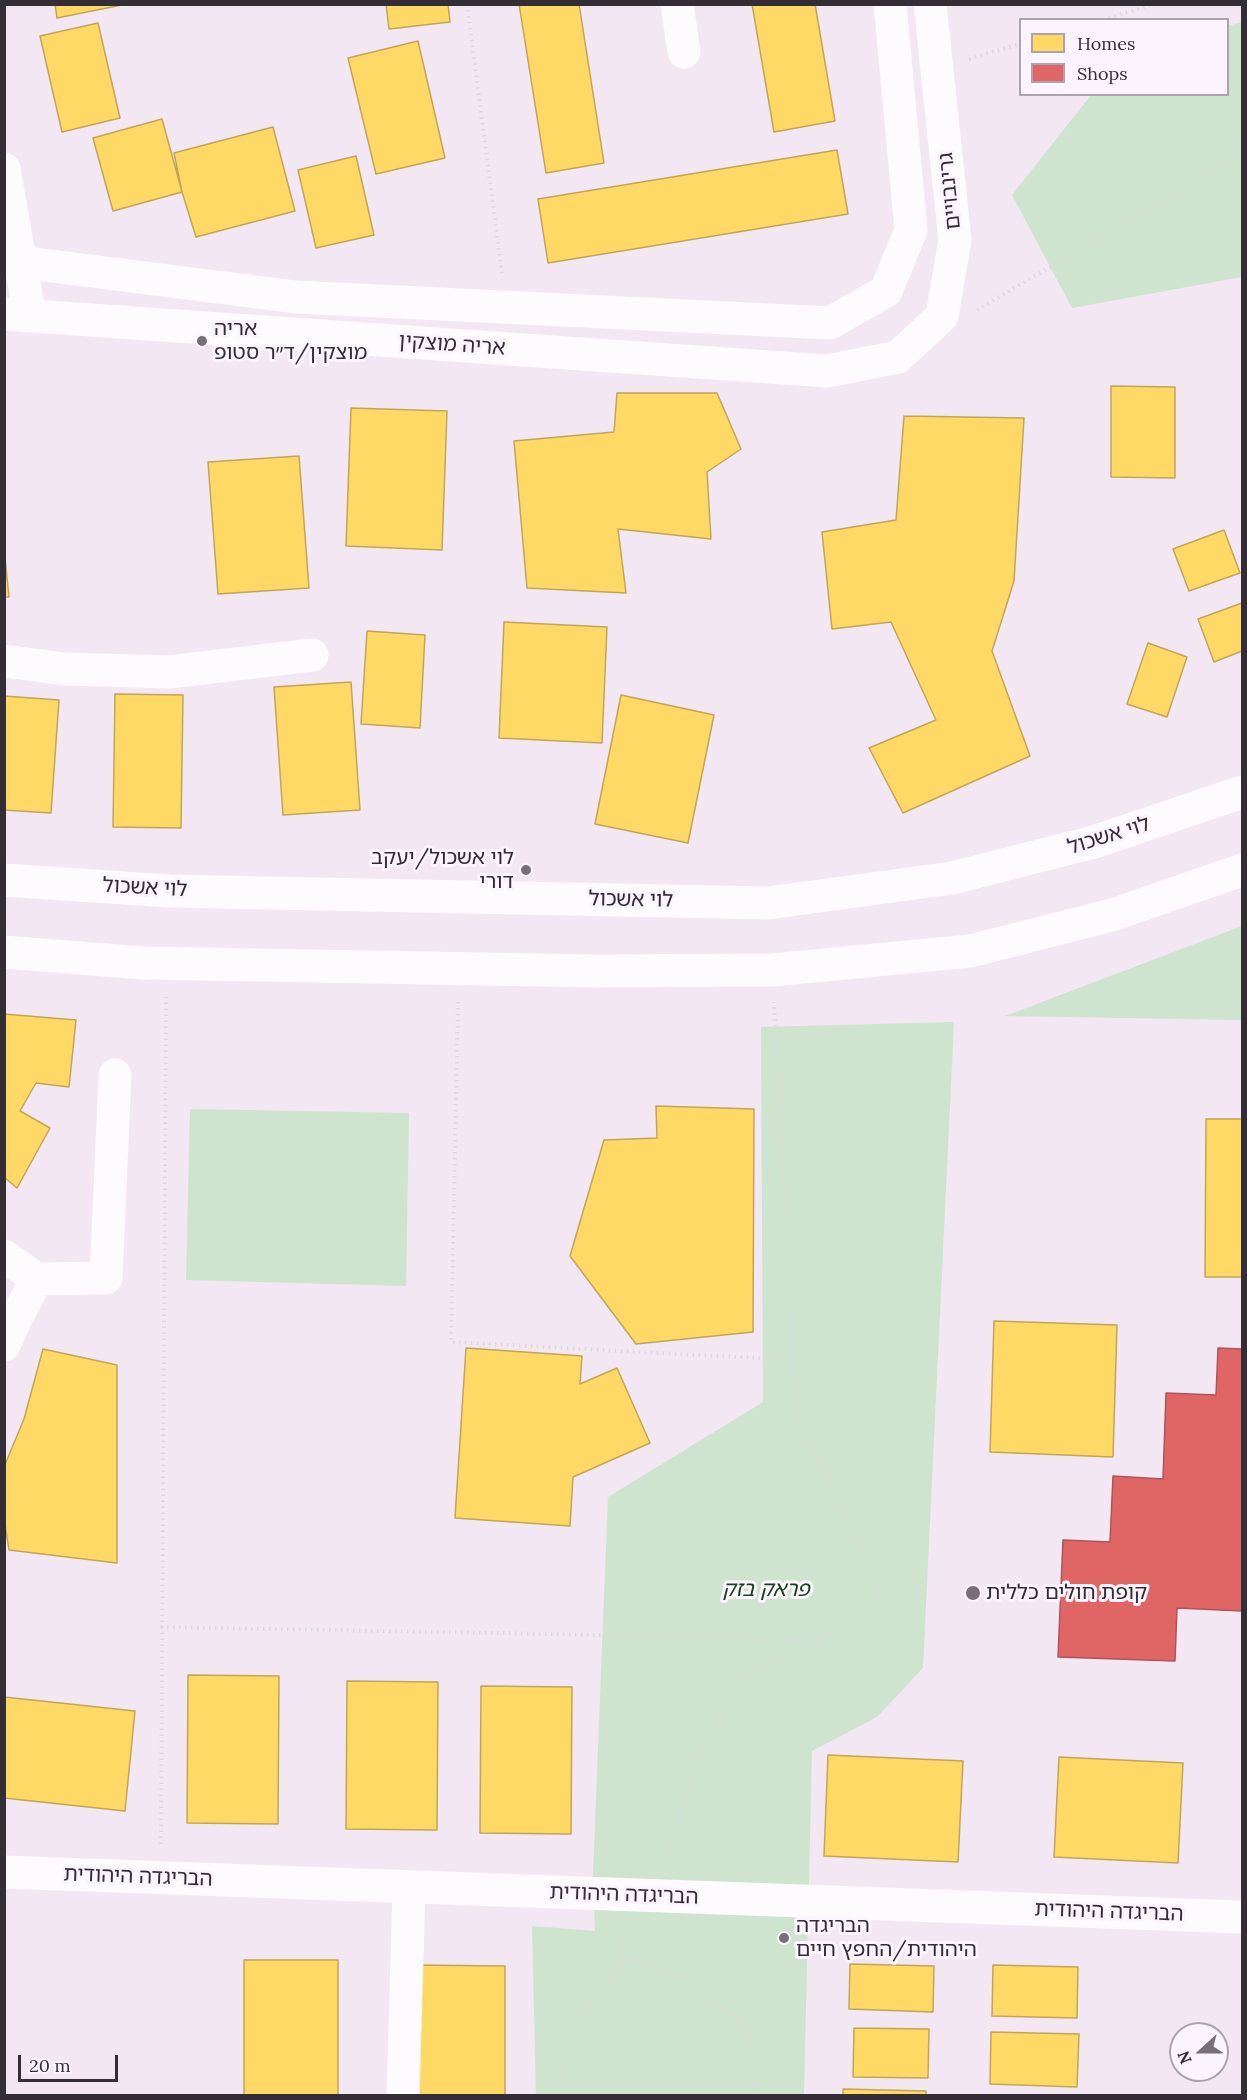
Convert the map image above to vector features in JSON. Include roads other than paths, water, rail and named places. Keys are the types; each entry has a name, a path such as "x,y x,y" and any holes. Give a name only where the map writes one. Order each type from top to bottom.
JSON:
{"street":[{"path":"677,4 684,52"},
{"name":"גרינבויים","path":"886,291 911,230 890,4"},
{"name":"גרינבויים","path":"898,357 942,316 955,240 930,4"},
{"path":"4,169 17,315"},
{"name":"אריה מוצקין","path":"13,261 296,297 830,323 886,291"},
{"name":"אריה מוצקין","path":"17,315 827,371 898,357"},
{"path":"4,661 64,669 169,672 312,655"},
{"name":"לוי אשכול","path":"4,880 169,891 768,903 952,878 1094,842 1242,792"},
{"path":"4,952 167,963 596,971 772,970 969,951 1112,915 1242,870"},
{"path":"4,1256 38,1279 106,1278 115,1075"},
{"path":"4,1345 38,1279"},
{"name":"הבריגדה היהודית","path":"4,1872 1242,1917"},
{"path":"403,2096 408,1887"}],"place":[{"name":"אריה מוצקין/ד״ר סטופ","path":"202,341"},
{"name":"לוי אשכול/יעקב דורי","path":"526,870"},
{"name":"קופת חולים כללית","path":"973,1593"},
{"name":"הבריגדה היהודית/החפץ חיים","path":"784,1938"}],"park label":[{"name":"פראק בזק","path":"766,1590"}]}
